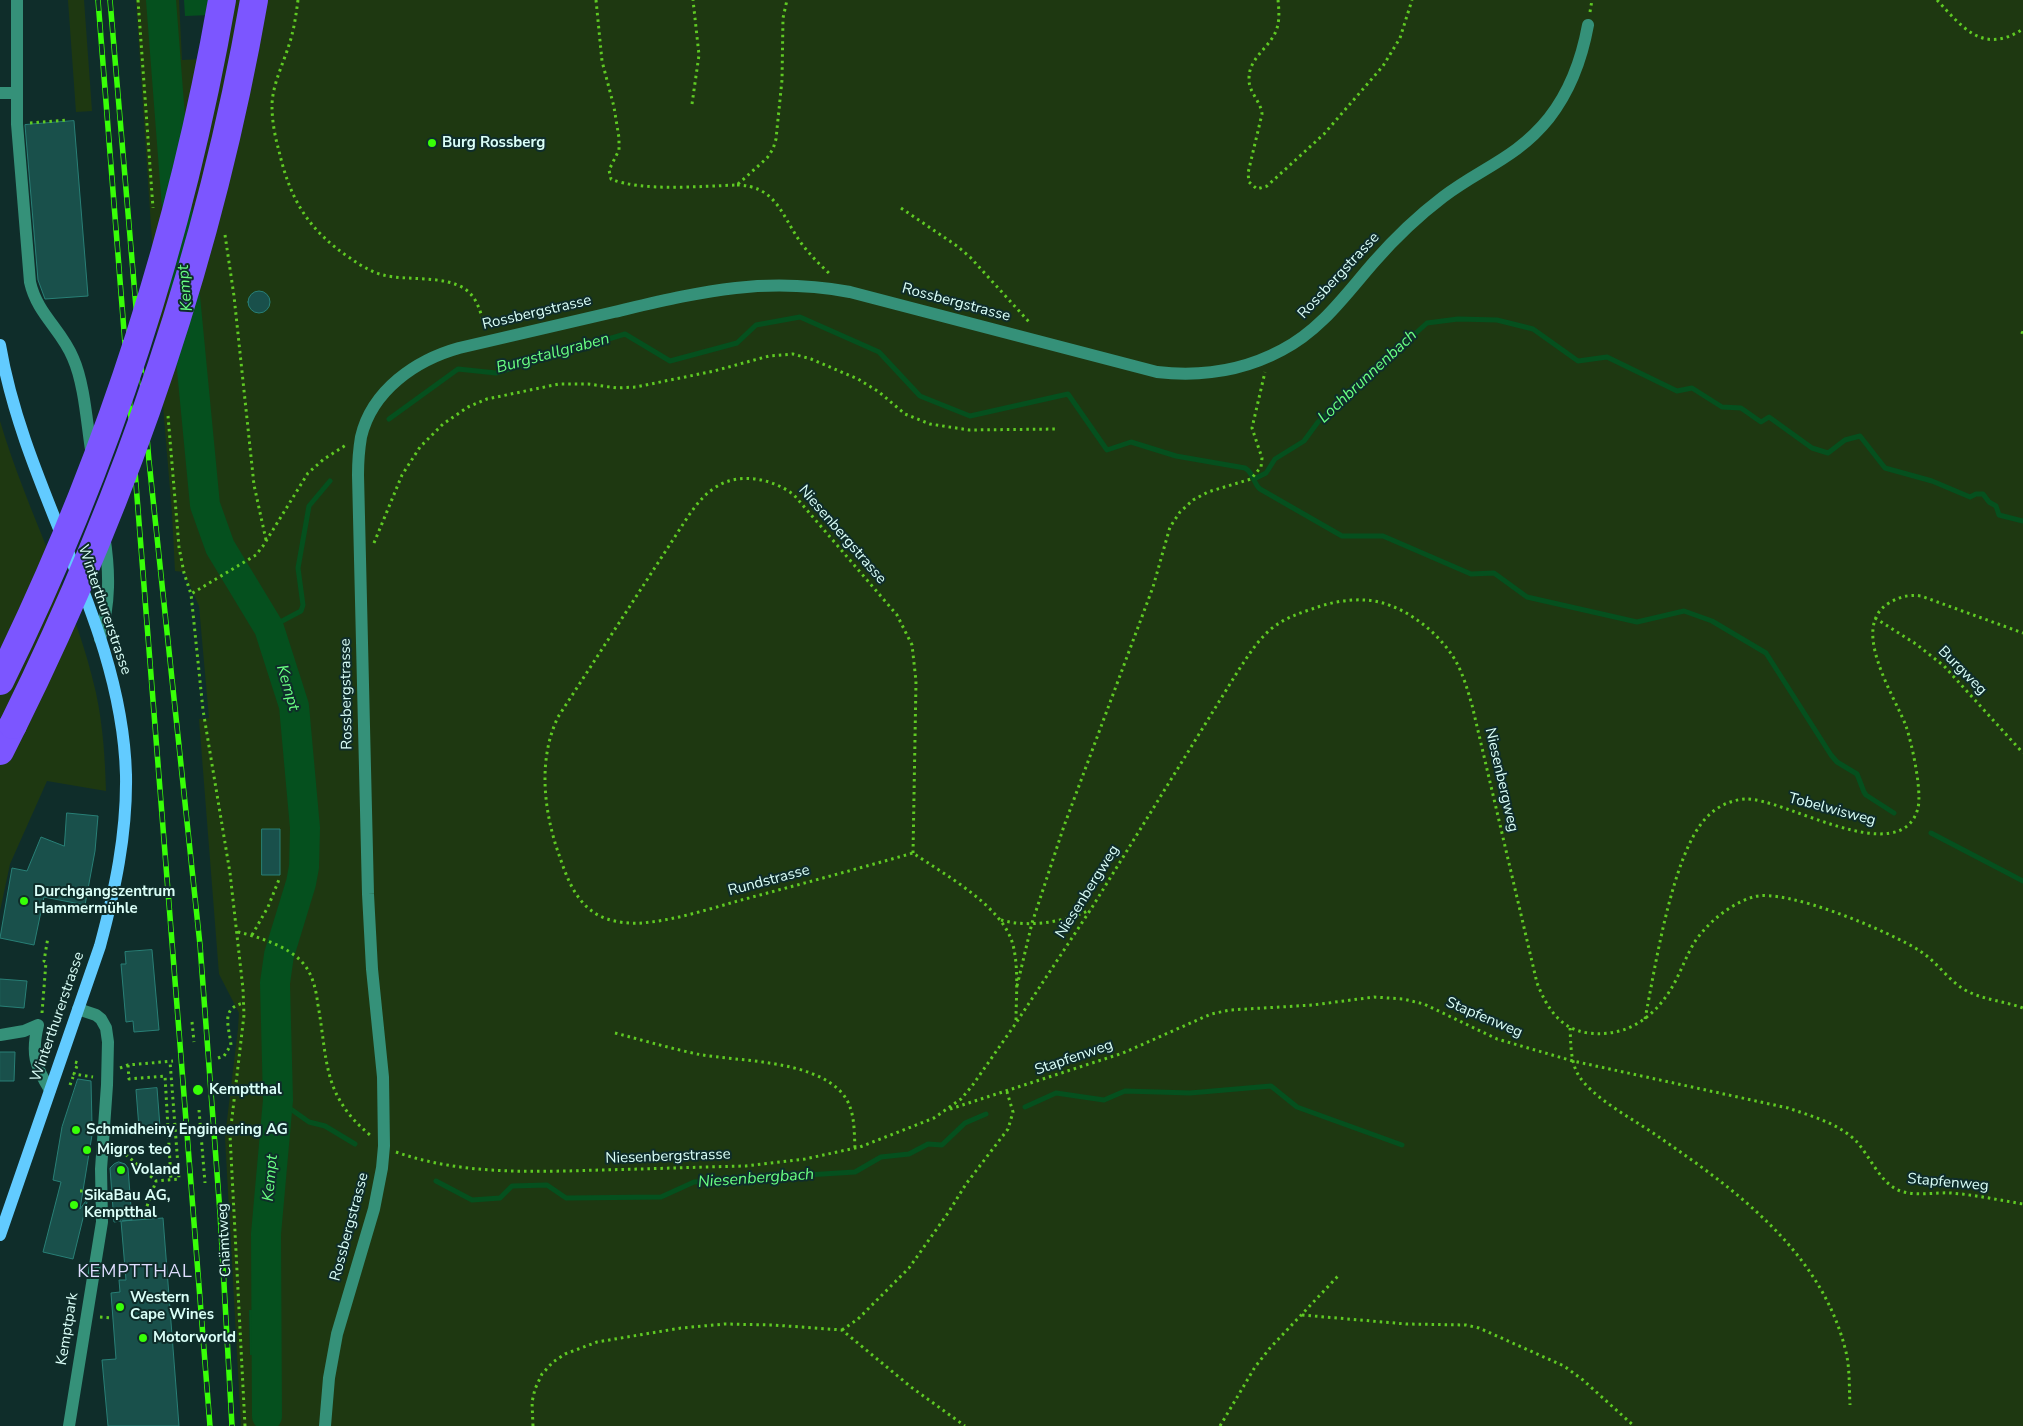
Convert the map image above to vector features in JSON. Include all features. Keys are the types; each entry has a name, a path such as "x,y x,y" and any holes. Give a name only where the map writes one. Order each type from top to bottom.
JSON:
{"highway":[{"path":"0,681 73,519 135,350 181,193 222,0"},
{"path":"0,751 58,632 95,548 129,463 159,377 189,280 213,192 238,84 254,0"}],"main road":[{"name":"Winterthurerstrasse","path":"0,345 11,395 30,454 100,639 110,673 119,717 126,774 126,806 121,852 100,946 0,1235"}],"street":[{"path":"17,0 17,124 32,288 38,304 69,349 76,366 108,563 107,610 100,639"},
{"name":"Rossbergstrasse","path":"325,1426 329,1378 337,1334 374,1209 384,1146 383,1077 373,978 368,894 358,475 362,435 366,422 382,396 406,372 444,352 670,298 730,287 799,285 850,292 1143,368 1182,374 1218,372 1266,358 1299,340 1314,329 1342,301 1387,248 1430,208 1455,189 1507,158 1539,130 1556,109 1571,81 1580,59 1588,24"},
{"path":"0,93 16,93"},
{"name":"Kemptpark","path":"69,1426 102,1214 101,1177 108,1072 108,1036 104,1023 96,1015 78,1008"},
{"path":"0,1035 18,1033 38,1025 35,1057 38,1070 50,1090"}],"path":[{"path":"298,0 292,32 272,104 276,141 288,184 296,202 315,230 366,268 392,277 445,282 466,290 475,299 488,341"},
{"path":"596,0 602,61 614,107 619,138 618,154 609,170 611,178 651,186 737,185 756,187 770,196 806,249 822,267 850,292"},
{"path":"692,104 699,62 693,0"},
{"path":"737,185 767,158 775,144 781,98 783,18 787,0"},
{"path":"1278,0 1279,17 1276,31 1252,65 1249,76 1250,88 1261,107 1262,114 1248,173 1249,182 1257,189 1267,186 1318,140 1378,72 1400,38 1412,0"},
{"path":"1937,0 1956,21 1982,39 2000,39 2014,35 2023,29"},
{"path":"17,124 67,120"},
{"path":"901,208 942,234 970,257 1049,344"},
{"path":"224,231 235,306 254,485 266,541"},
{"path":"361,573 375,543 396,486 410,462 427,440 450,418 468,407 486,399 525,390 569,383 617,388 636,387 714,371 769,356 792,354 858,379 879,392 905,414 930,424 969,430 1058,429"},
{"path":"1016,991 1032,923 1064,826 1153,587 1166,537 1180,512 1193,500 1208,492 1254,477 1261,468 1263,460 1252,428 1264,379 1266,358"},
{"path":"266,541 308,473 324,458 362,435"},
{"name":"Niesenbergstrasse","path":"546,748 550,732 558,717 700,500 714,488 728,482 741,479 768,481 782,487 794,496 897,616 912,645 916,681 913,853"},
{"name":"Chämtweg","path":"245,1426 230,1135 244,1003 238,932 222,820 204,720 191,594 251,558 260,551 266,541"},
{"path":"1875,618 1880,610 1890,601 1914,595 1930,598 2023,633"},
{"name":"Niesenbergweg","path":"947,1110 972,1086 1016,1023 1091,909 1238,671 1261,638 1285,620 1316,607 1365,600 1380,602 1405,612 1431,631 1452,655 1459,669 1472,705 1537,983 1548,1007 1570,1028"},
{"name":"Burgweg","path":"1875,618 1916,644 1944,666 2023,753"},
{"name":"Tobelwisweg","path":"1644,1020 1677,876 1696,831 1704,819 1713,812 1724,804 1747,799 1854,830 1877,834 1895,832 1903,828 1914,816 1919,797 1912,748 1906,727 1875,652 1872,633 1875,618"},
{"name":"Rundstrasse","path":"546,748 545,767 548,810 554,839 562,863 576,896 599,916 612,920 626,923 659,921 913,853"},
{"path":"913,853 970,893 1000,920 1008,931 1013,946 1016,966 1016,1023"},
{"path":"238,932 252,935 268,907 280,877"},
{"path":"1850,1405 1848,1360 1842,1338 1820,1287 1799,1256 1744,1199 1698,1164 1596,1094 1582,1080 1573,1061 1570,1028 1581,1032 1611,1034 1644,1020 1662,1003 1695,942 1708,927 1735,905 1752,897 1767,895 1803,902 1893,936 1931,959 1955,983 1966,991 2023,1008"},
{"path":"1000,920 1020,924 1032,923 1080,915 1091,909"},
{"name":"Niesenbergstrasse","path":"252,935 266,939 298,958 310,974 316,992 327,1070 335,1093 353,1120 384,1146 406,1156 430,1161 519,1172 746,1166 805,1159 855,1148 919,1125 947,1110"},
{"path":"42,1015 46,962 44,961 48,937"},
{"name":"Stapfenweg","path":"947,1110 1123,1053 1211,1014 1230,1010 1313,1005 1383,997 1424,1004 1498,1039 1573,1061 1788,1108 1815,1117 1849,1134 1884,1179 1898,1189 1916,1194 1948,1193 2023,1204"},
{"path":"218,1058 224,1056 231,1045 228,1015 230,1008 244,1003"},
{"path":"192,1022 194,1042"},
{"path":"615,1033 695,1053 797,1068 822,1077 837,1088 847,1100 852,1114 855,1148"},
{"path":"104,1136 156,1181 179,1180 171,1061 128,1065 108,1072"},
{"path":"70,1085 78,1063 75,1062"},
{"path":"128,1065 129,1079 165,1076 172,1180"},
{"path":"842,1330 858,1319 909,1268 966,1184 1008,1129 1013,1112 1007,1092"},
{"path":"199,1110 205,1183"},
{"path":"146,1219 146,1209 156,1181"},
{"path":"80,1191 86,1192"},
{"path":"102,1214 146,1209"},
{"path":"1220,1426 1255,1367 1338,1276"},
{"path":"1302,1315 1406,1324 1466,1325 1479,1328 1564,1366 1583,1380 1634,1426"},
{"path":"533,1426 532,1402 535,1389 542,1374 553,1362 581,1347 597,1342 704,1325 750,1324 842,1330 910,1387 965,1426"}],"shaded area":[{"path":"68,0 84,0 92,111 76,112"},
{"path":"136,0 179,0 182,60 225,58 223,0 2023,0 2023,1426 241,1426 225,1137 239,1013 219,974 199,719 209,718 199,606 184,572 175,571 154,298","holes":["280,1309 281,1354 250,1354 249,1310"]},
{"path":"184,0 210,0 210,15 185,16"},
{"path":"0,421 23,489 64,590 87,658 100,718 106,791 47,781 10,864 0,911"},
{"path":"280,1309 281,1354 250,1355 249,1310"}],"building":[{"path":"74,121 88,296 45,299 38,280 25,125"},
{"path":"259,291 267,294 270,302 267,310 259,313 251,310 248,302 251,294"},
{"name":"Durchgangszentrum Hammermühle","path":"67,813 98,816 95,851 85,905 44,897 34,945 0,938 12,868 27,871 41,837 64,846"},
{"path":"262,829 280,829 280,875 262,875"},
{"path":"152,950 159,1030 134,1032 133,1021 126,1022 121,964 126,964 125,952"},
{"path":"0,979 27,981 24,1008 0,1006"},
{"path":"0,1052 15,1052 14,1081 0,1081"},
{"path":"78,1079 91,1081 92,1125 90,1134 92,1135 80,1209 88,1198 73,1259 43,1252 61,1182 53,1180 62,1127"},
{"path":"157,1088 160,1127 139,1128 136,1090"},
{"name":"Motorworld","path":"119,1162 125,1164 128,1168 132,1220 122,1221 163,1218 179,1426 108,1426 102,1360 116,1359 111,1293 120,1292 119,1280 126,1280 121,1221 114,1222 110,1168"}],"waterway":[{"name":"Kempt","path":"161,0 179,234 205,505 220,547 269,628 294,706 305,828 304,867 301,883 279,955 275,983 278,1100 266,1234 267,1416"},
{"name":"Burgstallgraben","path":"389,419 458,369 496,373 625,334 670,361 737,343 756,325 800,317 879,352 920,396 970,416 1068,394 1107,450 1131,442 1176,456 1245,468 1260,489 1342,536 1383,536 1471,574 1494,573 1527,597 1637,622 1684,611 1712,621 1766,653 1831,755 1837,762 1857,774 1866,795 1894,813"},
{"name":"Lochbrunnenbach","path":"1254,479 1266,473 1275,459 1304,441 1318,422 1427,323 1458,319 1497,320 1533,329 1578,361 1607,357 1677,391 1692,388 1722,407 1741,408 1761,422 1769,417 1812,448 1828,453 1845,440 1860,436 1885,468 1932,481 1970,497 1976,494 1983,494 1989,502 1996,506 1999,515 2023,521"},
{"path":"269,628 301,611 303,605 298,568 309,506 330,481"},
{"path":"1931,833 2023,881"},
{"path":"1025,1107 1056,1093 1104,1100 1125,1091 1190,1093 1271,1086 1297,1107 1402,1145"},
{"path":"278,1100 309,1122 325,1126 355,1144"},
{"name":"Niesenbergbach","path":"436,1181 472,1200 500,1198 512,1186 547,1185 566,1198 661,1197 694,1182 855,1172 881,1157 909,1154 928,1144 942,1145 965,1123 986,1114"}],"railway":[{"path":"98,0 210,1426"},
{"path":"110,0 149,461 200,945 220,1213 232,1426"}],"place":[{"name":"Burg Rossberg","path":"432,143"},
{"name":"Durchgangszentrum Hammermühle","path":"24,901"},
{"name":"Kemptthal","path":"198,1090"},
{"name":"Schmidheiny Engineering AG","path":"76,1130"},
{"name":"Migros teo","path":"87,1150"},
{"name":"Voland","path":"121,1170"},
{"name":"SikaBau AG, Kemptthal","path":"74,1205"},
{"name":"Western Cape Wines","path":"120,1307"},
{"name":"Motorworld","path":"143,1338"}],"district":[{"name":"KEMPTTHAL","path":"135,1273"}]}
